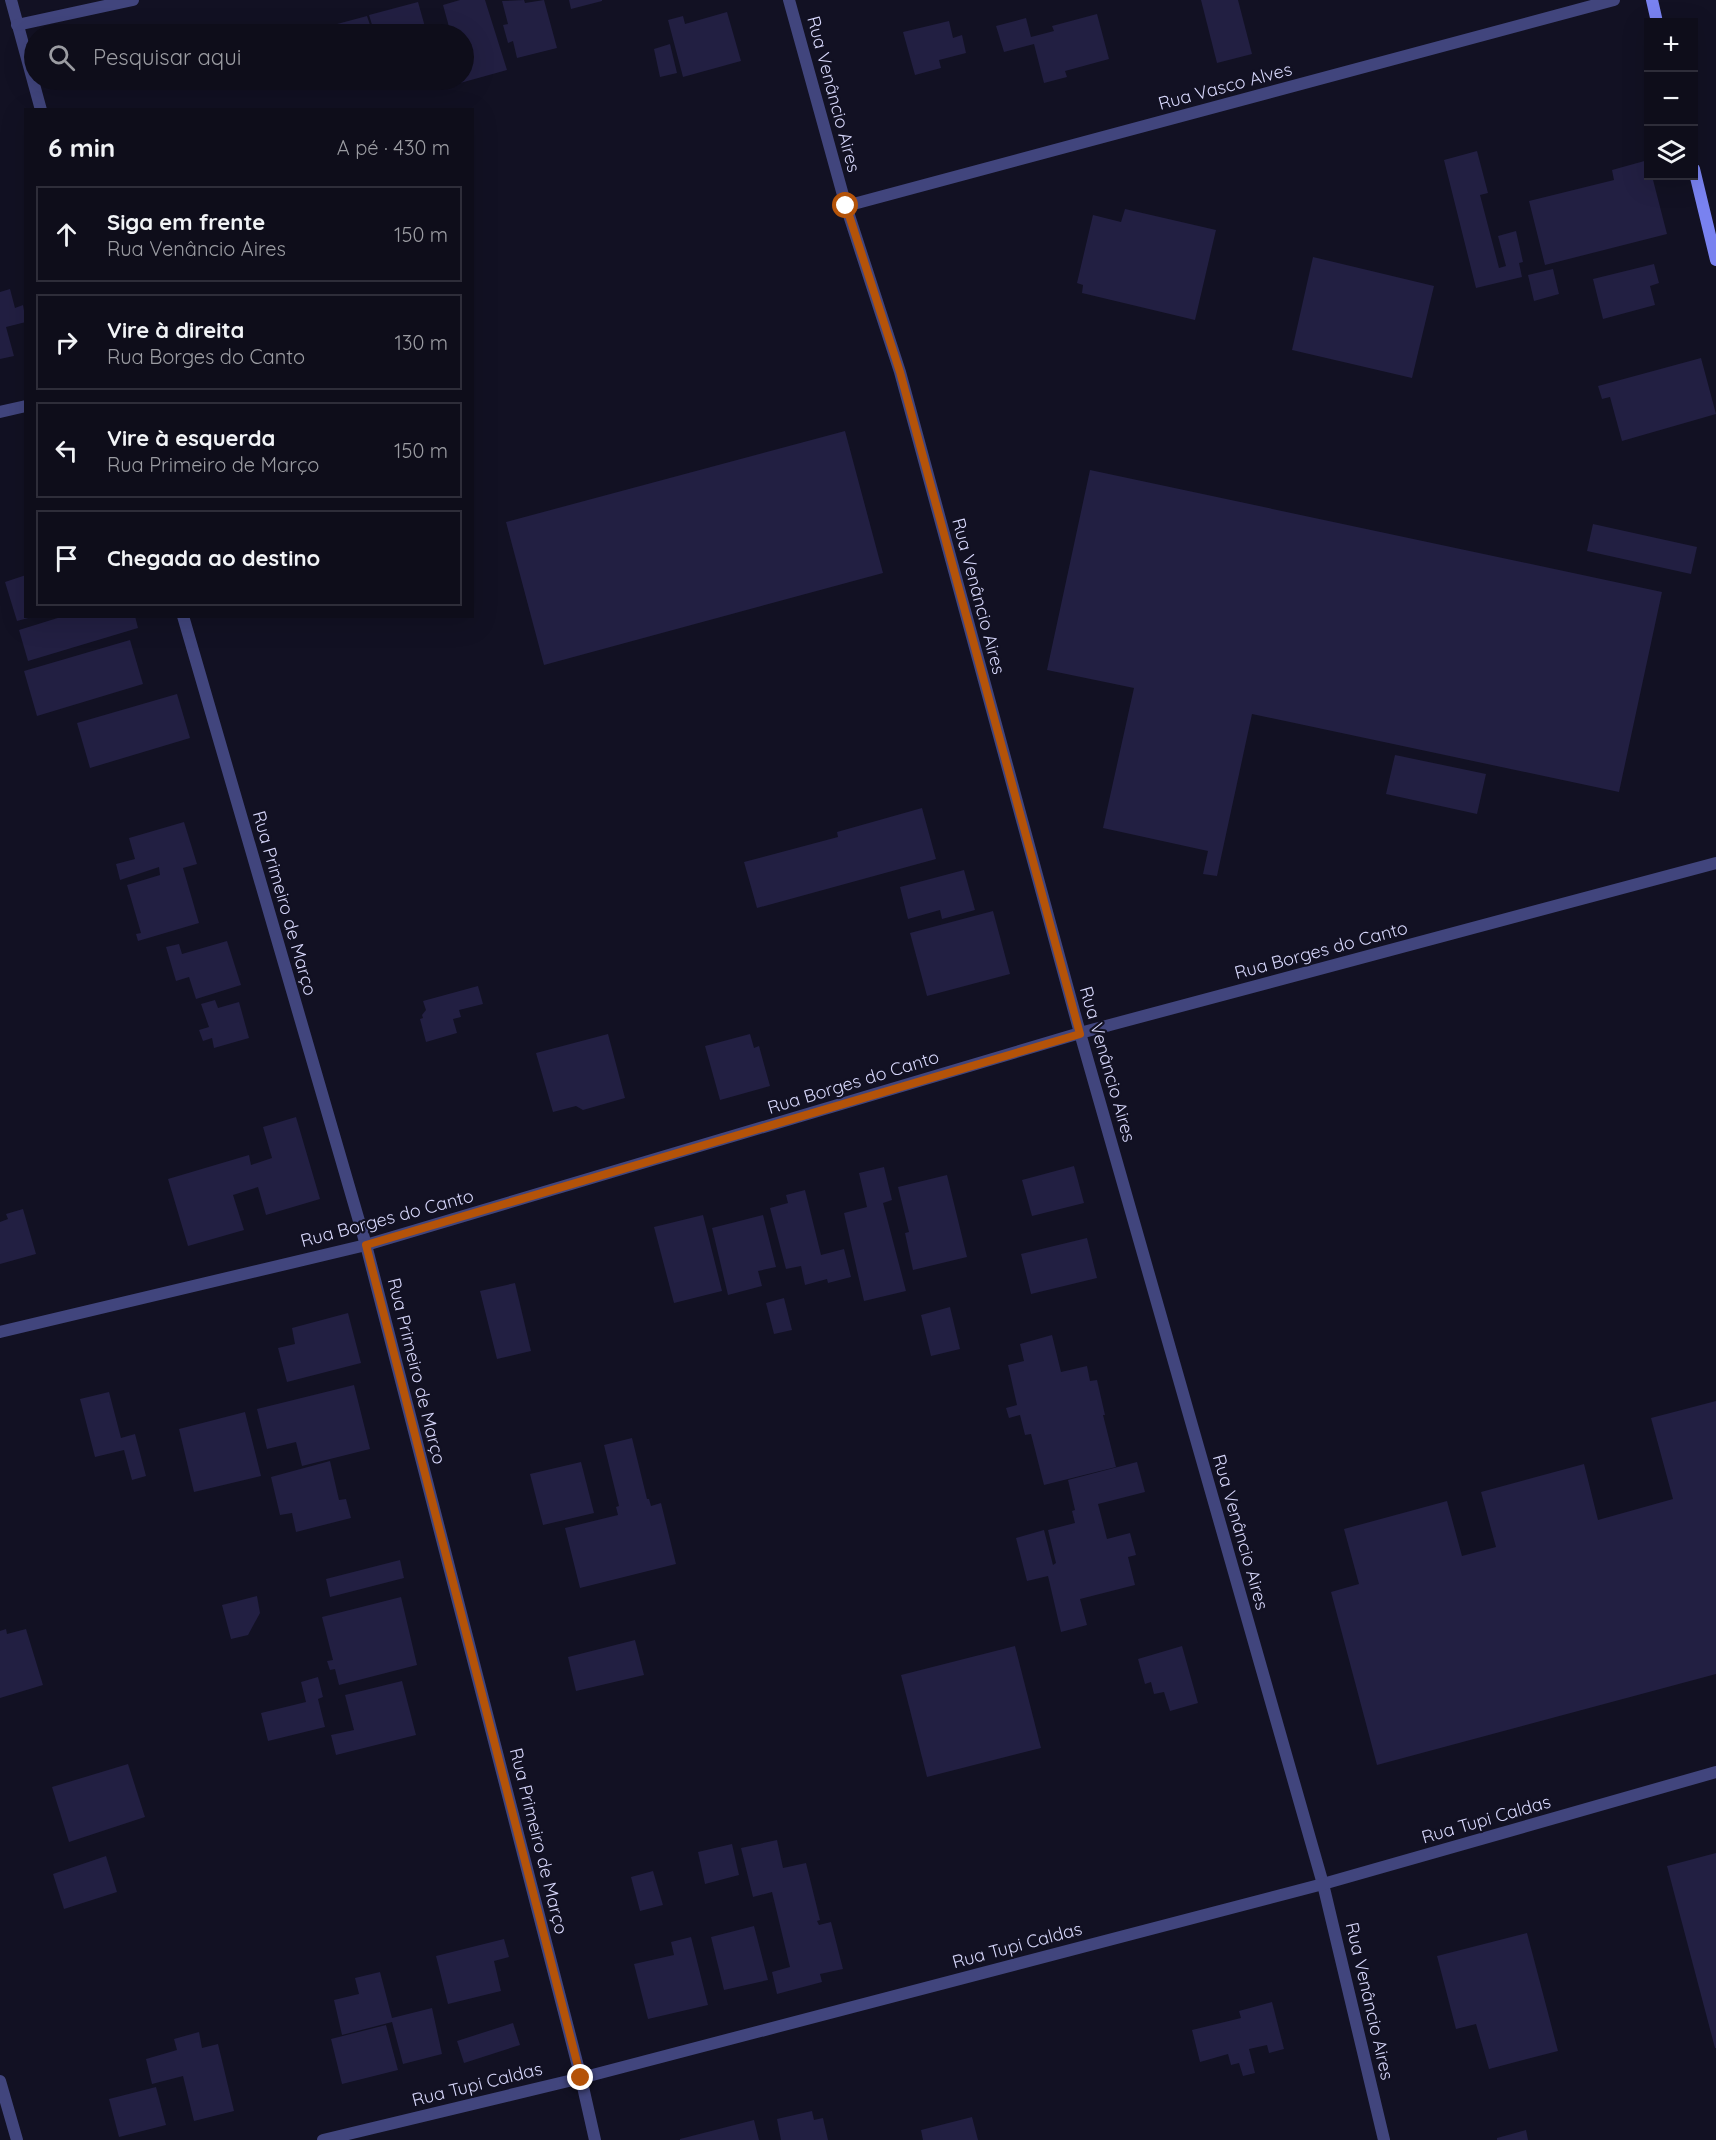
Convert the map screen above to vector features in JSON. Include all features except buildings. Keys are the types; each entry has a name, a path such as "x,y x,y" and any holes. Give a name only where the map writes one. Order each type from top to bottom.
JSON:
{"main road":[{"path":"1652,0 1656,18"},
{"path":"1697,180 1716,260"}],"street":[{"path":"11,0 24,50"},
{"path":"17,25 133,0"},
{"name":"Rua Venâncio Aires","path":"789,0 846,206 900,372 1080,1034 1323,1884 1384,2140"},
{"name":"Rua Vasco Alves","path":"846,206 1614,0"},
{"path":"35,90 40,108"},
{"path":"0,412 24,406"},
{"name":"Rua Primeiro de Março","path":"184,618 366,1245 581,2078 595,2140"},
{"name":"Rua Borges do Canto","path":"0,1332 366,1245 1080,1034 1716,863"},
{"name":"Rua Tupi Caldas","path":"323,2140 581,2078 1323,1884 1716,1772"},
{"path":"0,2081 17,2140"}],"route":[{"path":"581,2078 366,1245 1080,1034 900,372 846,206"}]}
